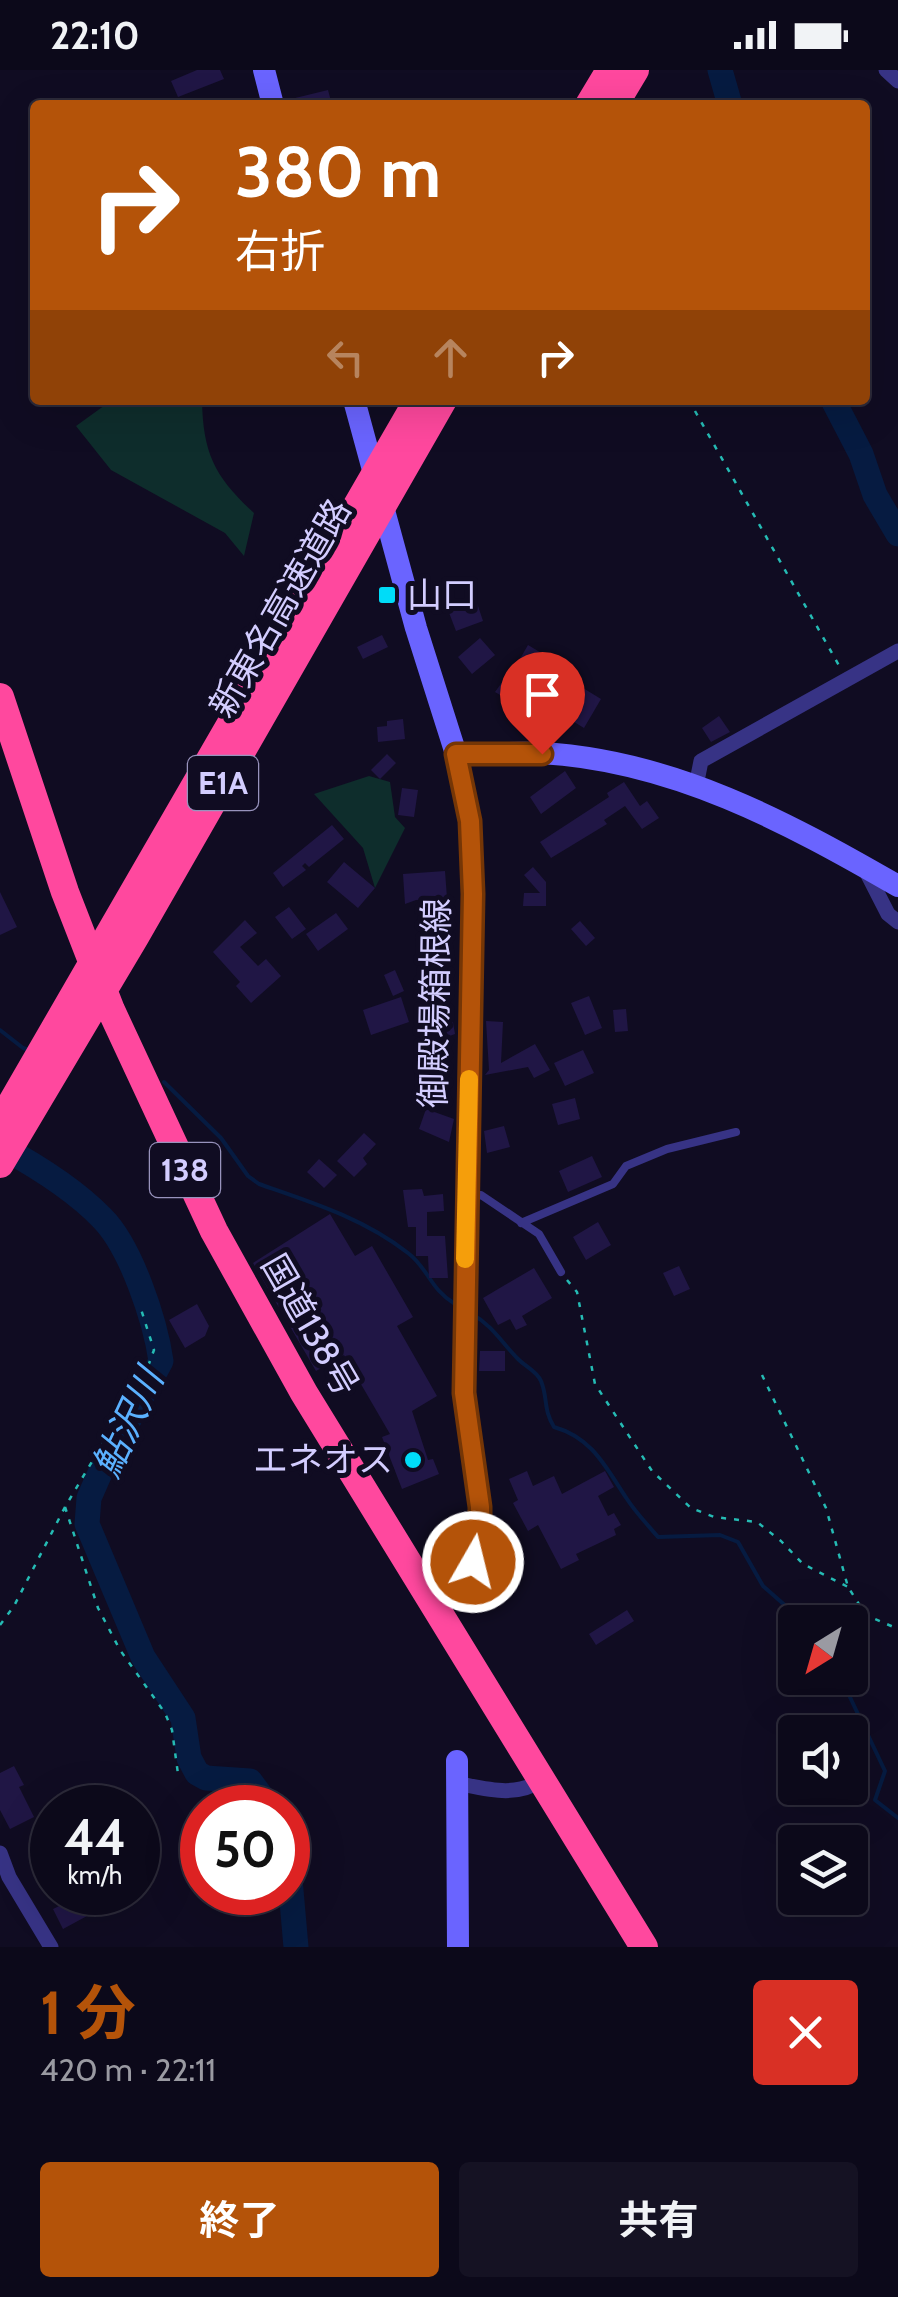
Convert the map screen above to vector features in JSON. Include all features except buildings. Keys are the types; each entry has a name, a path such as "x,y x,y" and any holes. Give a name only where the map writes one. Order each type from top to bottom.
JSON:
{"highway":[{"path":"592,100 610,70"},
{"path":"617,100 635,70"},
{"name":"新東名高速道路","path":"0,1123 415,405"},
{"name":"新東名高速道路","path":"0,1164 135,937 439,405"},
{"name":"国道138号","path":"0,697 65,892 112,1010 214,1231 280,1350 644,1947"}],"main road":[{"path":"264,70 272,100"},
{"name":"御殿場箱根線","path":"355,405 416,628 456,754 470,821 473,894 464,1393 480,1507 480,1538 473,1562 438,1610"},
{"path":"456,754 542,754 610,763 696,786 801,830 898,886"},
{"path":"457,1772 458,1947"}],"street":[{"path":"886,70 898,81"},
{"path":"696,786 701,761 898,651"},
{"path":"863,866 888,914 898,922"},
{"path":"457,1772 502,1792 521,1792 542,1780"},
{"path":"0,1853 9,1877 51,1947"}],"lane":[{"path":"521,1222 613,1184 626,1166 653,1154 736,1132"},
{"path":"466,1198 482,1194 539,1234 561,1272"}],"path":[{"path":"695,411 846,678"},
{"path":"561,1272 577,1292 595,1384 652,1471 691,1508 714,1517 757,1522 803,1564 848,1587"},
{"path":"0,1625 147,1369 154,1350 140,1306"},
{"path":"762,1376 826,1508 848,1587 866,1615 898,1630"},
{"path":"65,1507 98,1608 172,1730 178,1774"}],"green space":[{"path":"105,405 202,405 205,435 214,463 230,488 254,513 244,556 225,533 111,470 76,426"},
{"path":"369,776 390,782 395,817 405,828 375,888 363,848 314,794"}],"waterway":[{"path":"720,70 729,100"},
{"path":"836,405 861,454 875,495 898,534"},
{"path":"0,1030 32,1051"},
{"path":"164,1082 221,1138 248,1176 259,1184 355,1221 391,1241 415,1259 440,1292 455,1304"},
{"name":"鮎沢川","path":"0,1146 54,1178 102,1218 123,1247 140,1285 161,1361 100,1473 89,1498 87,1524 143,1657 183,1718 189,1758 197,1773 206,1778 250,1781 253,1785"},
{"path":"472,1314 537,1374 554,1427 589,1446 658,1537 720,1535 738,1542 763,1586 785,1605"},
{"path":"849,1695 885,1771 875,1800 898,1818"},
{"name":"鮎沢川","path":"293,1915 296,1947"}],"slow traffic":[{"path":"465,1259 469,1079"}],"place":[{"name":"山口","path":"387,595"},
{"name":"エネオス","path":"413,1460"}],"route":[{"path":"473,1562 480,1538 480,1507 464,1393 473,894 470,821 456,754 542,754"}]}
